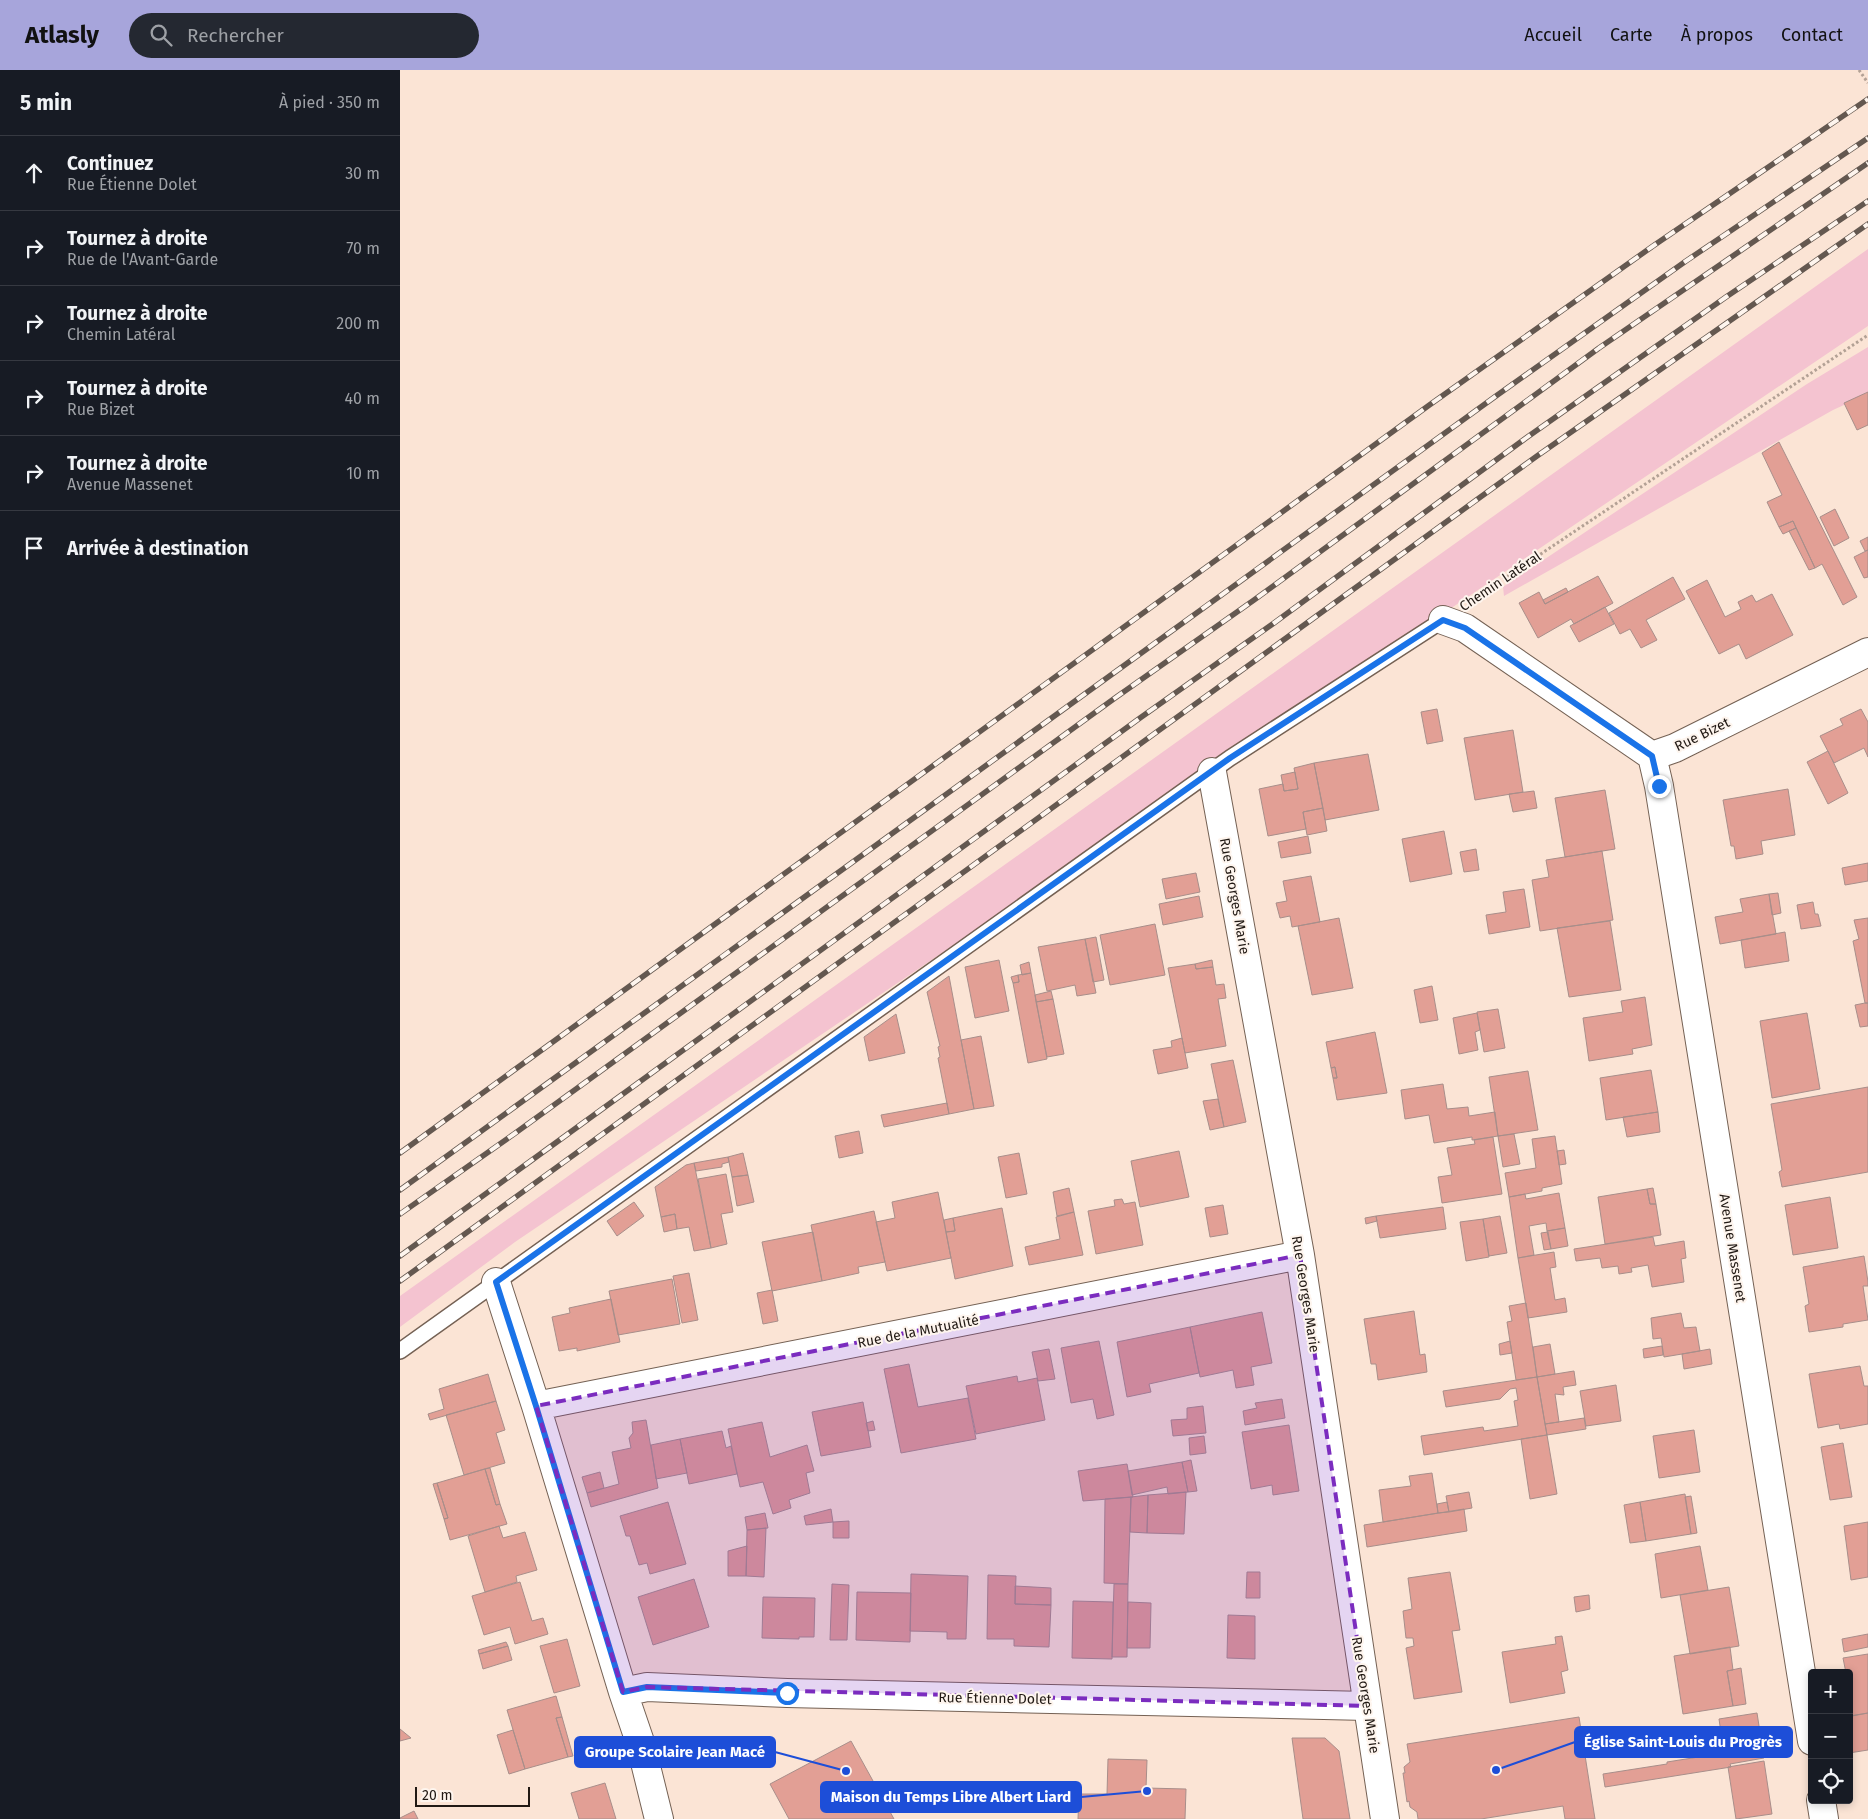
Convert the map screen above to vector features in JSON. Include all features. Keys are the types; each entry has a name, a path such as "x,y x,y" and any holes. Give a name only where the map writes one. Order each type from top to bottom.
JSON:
{"street":[{"path":"1443,620 1465,628 1652,756"},
{"name":"Rue Bizet","path":"1652,756 1675,748 1868,652"},
{"name":"Avenue Massenet","path":"1652,756 1659,786 1808,1716"},
{"name":"Rue Georges Marie","path":"1212,772 1300,1255 1385,1819"},
{"name":"Rue de la Mutualité","path":"536,1406 1300,1255"},
{"path":"496,1282 640,1742 659,1819"},
{"name":"Rue Étienne Dolet","path":"623,1692 647,1687 787,1693 1367,1706"},
{"path":"1822,1804 1824,1819"}],"lane":[{"path":"400,1351 1230,758 1443,620"}],"path":[{"path":"1859,70 1868,83"},
{"name":"Chemin Latéral","path":"1443,620 1868,335"}],"highlighted area":[{"path":"1300,1255 1367,1706 647,1687 623,1692 536,1406"}],"shaded area":[{"path":"1868,249 1868,326 515,1242 400,1327 400,1296"},
{"path":"1868,347 1868,394 1833,410 1504,596 1503,587 1807,384"}],"building":[{"path":"1868,392 1868,425 1857,430 1844,403"},
{"path":"1779,442 1857,597 1843,605 1822,564 1815,568 1793,521 1779,527 1767,502 1782,495 1762,453"},
{"path":"1835,509 1849,538 1834,546 1820,517"},
{"path":"1793,521 1796,528 1783,534 1779,527"},
{"path":"1796,528 1815,568 1809,570 1789,531"},
{"path":"1868,537 1868,550 1865,551 1860,541"},
{"path":"1868,550 1868,577 1864,578 1854,557"},
{"path":"1598,576 1613,603 1574,624 1571,619 1538,638 1519,603 1539,592 1545,604"},
{"path":"1673,577 1685,599 1646,620 1657,640 1641,648 1630,629 1620,634 1609,613"},
{"path":"1707,580 1725,617 1741,609 1738,602 1752,595 1756,602 1772,594 1793,635 1746,659 1739,644 1719,654 1686,591"},
{"path":"1566,588 1568,592 1545,604 1543,600"},
{"path":"1605,607 1614,624 1579,642 1570,626"},
{"path":"1437,709 1443,741 1427,744 1421,712"},
{"path":"1861,709 1868,722 1868,757 1864,748 1834,763 1820,736 1843,725 1840,719"},
{"path":"1513,730 1523,792 1475,800 1464,738"},
{"path":"1828,751 1848,793 1828,804 1807,762"},
{"path":"1368,754 1379,810 1325,820 1314,763"},
{"path":"1314,763 1323,808 1303,812 1306,829 1268,836 1259,789 1283,784 1284,791 1298,789 1294,768"},
{"path":"1295,772 1298,789 1284,791 1281,775"},
{"path":"1788,789 1795,835 1761,841 1763,854 1736,859 1734,846 1731,846 1723,800"},
{"path":"1605,790 1615,849 1565,857 1555,798"},
{"path":"1534,791 1537,808 1513,812 1509,794"},
{"path":"1323,808 1327,831 1307,835 1303,812"},
{"path":"1444,831 1452,874 1410,882 1402,839"},
{"path":"1308,836 1311,853 1281,858 1278,842"},
{"path":"1476,849 1479,870 1464,872 1460,852"},
{"path":"1602,851 1613,920 1540,931 1532,880 1549,877 1546,860"},
{"path":"1868,863 1868,881 1845,885 1842,868"},
{"path":"1196,873 1200,892 1166,899 1162,879"},
{"path":"1311,876 1320,922 1292,927 1290,916 1280,918 1276,903 1287,901 1283,881"},
{"path":"1524,889 1530,927 1489,934 1486,915 1506,912 1503,892"},
{"path":"1778,893 1781,913 1772,915 1769,894"},
{"path":"1769,894 1776,934 1720,944 1715,917 1743,912 1740,899"},
{"path":"1199,896 1203,917 1163,925 1159,904"},
{"path":"1813,902 1815,914 1818,914 1821,926 1801,929 1797,905"},
{"path":"1339,918 1353,988 1312,995 1298,926"},
{"path":"1868,918 1868,1003 1865,1003 1853,941 1859,939 1854,920"},
{"path":"1610,921 1621,990 1569,997 1557,928"},
{"path":"1155,924 1165,975 1110,985 1100,935"},
{"path":"1785,932 1789,961 1745,968 1741,940"},
{"path":"1096,937 1104,980 1093,982 1085,939"},
{"path":"1085,939 1096,993 1077,996 1075,985 1047,991 1038,947"},
{"path":"999,960 1009,1011 975,1018 965,967"},
{"path":"1212,960 1213,967 1196,969 1195,964"},
{"path":"1029,962 1031,973 1022,975 1020,965"},
{"path":"1195,964 1196,969 1213,967 1216,985 1224,984 1226,998 1218,999 1226,1046 1185,1053 1168,968"},
{"path":"1031,973 1047,1059 1028,1063 1013,983 1019,982 1018,975"},
{"path":"1018,975 1019,982 1013,983 1011,977"},
{"path":"949,976 974,1109 949,1114 938,1058 940,1057 938,1047 940,1046 927,992"},
{"path":"1432,986 1438,1020 1420,1023 1414,990"},
{"path":"1051,991 1053,999 1036,1002 1035,995"},
{"path":"1645,997 1652,1045 1632,1049 1633,1054 1589,1061 1583,1018 1623,1012 1621,1001"},
{"path":"1053,999 1064,1054 1047,1057 1036,1002"},
{"path":"1868,1003 1868,1026 1860,1027 1855,1005"},
{"path":"1498,1009 1505,1048 1484,1052 1477,1012"},
{"path":"1477,1013 1480,1030 1475,1032 1478,1050 1459,1054 1453,1018"},
{"path":"1807,1013 1820,1089 1772,1098 1760,1021"},
{"path":"896,1014 905,1053 869,1061 864,1037"},
{"path":"1375,1032 1387,1093 1337,1100 1333,1078 1337,1078 1335,1067 1331,1068 1326,1042"},
{"path":"981,1036 994,1106 974,1109 961,1040"},
{"path":"1182,1038 1188,1068 1158,1074 1153,1050 1172,1047 1171,1041"},
{"path":"1233,1060 1246,1122 1224,1127 1211,1064"},
{"path":"1335,1067 1337,1078 1333,1078 1331,1068"},
{"path":"1651,1070 1658,1112 1606,1120 1600,1078"},
{"path":"1528,1071 1538,1130 1498,1136 1489,1077"},
{"path":"1443,1084 1447,1109 1468,1107 1469,1116 1495,1112 1498,1136 1472,1140 1472,1137 1434,1143 1429,1115 1405,1119 1401,1090"},
{"path":"1868,1087 1868,1172 1782,1187 1779,1172 1782,1170 1771,1104"},
{"path":"1218,1099 1224,1127 1210,1130 1203,1101"},
{"path":"947,1103 949,1114 884,1127 881,1115"},
{"path":"1658,1112 1660,1132 1627,1137 1623,1117"},
{"path":"859,1131 863,1153 839,1158 835,1136"},
{"path":"1514,1134 1520,1164 1503,1167 1498,1136"},
{"path":"1555,1136 1562,1184 1542,1188 1542,1191 1509,1197 1505,1173 1536,1168 1532,1139"},
{"path":"1493,1137 1502,1194 1442,1203 1438,1177 1452,1175 1447,1148 1475,1144 1474,1140"},
{"path":"1564,1150 1566,1164 1559,1165 1557,1151"},
{"path":"1179,1151 1189,1197 1140,1207 1131,1161"},
{"path":"743,1153 748,1175 732,1177 728,1157"},
{"path":"1019,1153 1027,1194 1006,1198 998,1157"},
{"path":"728,1157 729,1162 722,1164 722,1167 696,1171 694,1163"},
{"path":"694,1163 711,1248 694,1251 689,1227 677,1229 675,1214 661,1217 655,1187 686,1165"},
{"path":"726,1174 733,1212 721,1214 727,1244 711,1248 698,1179"},
{"path":"748,1175 754,1202 737,1206 732,1177"},
{"path":"1069,1188 1074,1212 1057,1216 1053,1192"},
{"path":"1653,1188 1656,1204 1650,1204 1647,1189"},
{"path":"1647,1189 1650,1204 1656,1204 1661,1235 1605,1244 1598,1197"},
{"path":"938,1192 951,1258 887,1271 876,1222 895,1218 892,1202"},
{"path":"1559,1193 1565,1228 1547,1231 1546,1223 1529,1226 1534,1255 1518,1258 1509,1197 1525,1194 1526,1199"},
{"path":"1830,1197 1838,1248 1793,1255 1785,1205"},
{"path":"1122,1199 1124,1204 1135,1202 1143,1245 1096,1254 1088,1211 1115,1206 1114,1200"},
{"path":"634,1202 644,1216 617,1236 607,1221"},
{"path":"1223,1205 1228,1234 1210,1237 1205,1208"},
{"path":"1443,1207 1446,1229 1380,1238 1376,1216"},
{"path":"1002,1208 1013,1266 955,1279 946,1232 955,1231 953,1218"},
{"path":"874,1211 885,1262 858,1267 859,1273 822,1281 811,1225"},
{"path":"1074,1212 1083,1255 1029,1265 1025,1247 1060,1239 1056,1217"},
{"path":"675,1214 677,1229 664,1232 661,1217"},
{"path":"1376,1216 1377,1221 1366,1224 1365,1218"},
{"path":"1500,1216 1507,1253 1489,1256 1483,1219"},
{"path":"953,1218 955,1231 946,1232 944,1220"},
{"path":"1483,1219 1489,1257 1466,1261 1460,1222"},
{"path":"1565,1228 1568,1246 1551,1249 1547,1231"},
{"path":"813,1232 822,1281 772,1291 762,1242"},
{"path":"1548,1232 1551,1249 1544,1250 1541,1233"},
{"path":"1653,1237 1655,1246 1684,1241 1686,1258 1681,1259 1684,1282 1652,1287 1648,1265 1631,1268 1632,1272 1619,1274 1618,1266 1602,1268 1600,1258 1576,1261 1574,1249"},
{"path":"1554,1252 1556,1267 1550,1268 1555,1300 1565,1298 1567,1312 1528,1318 1518,1258"},
{"path":"1864,1256 1868,1286 1863,1286 1868,1320 1843,1324 1843,1327 1809,1332 1805,1306 1809,1304 1803,1267"},
{"path":"689,1273 698,1320 682,1323 673,1276"},
{"path":"672,1279 680,1324 618,1335 609,1291"},
{"path":"772,1290 778,1321 763,1324 757,1293"},
{"path":"611,1299 620,1342 577,1351 577,1348 559,1351 552,1317 570,1313 569,1308"},
{"path":"1526,1303 1537,1377 1516,1380 1507,1322 1512,1321 1509,1306"},
{"path":"1414,1311 1420,1355 1425,1354 1427,1372 1378,1380 1376,1364 1371,1364 1364,1319"},
{"path":"1262,1312 1272,1363 1251,1367 1254,1385 1236,1388 1233,1370 1200,1377 1190,1327"},
{"path":"1681,1313 1684,1328 1696,1327 1700,1351 1664,1357 1661,1338 1653,1339 1651,1318"},
{"path":"1190,1327 1199,1373 1149,1384 1151,1392 1127,1397 1117,1342"},
{"path":"1099,1341 1114,1415 1097,1419 1093,1399 1071,1403 1061,1348"},
{"path":"1510,1341 1512,1353 1500,1355 1499,1344"},
{"path":"1550,1344 1555,1374 1537,1377 1533,1347"},
{"path":"1662,1346 1663,1355 1644,1358 1643,1349"},
{"path":"1049,1349 1055,1379 1038,1381 1032,1352"},
{"path":"1710,1349 1712,1364 1684,1369 1682,1354"},
{"path":"909,1364 918,1407 968,1398 976,1439 901,1453 884,1369"},
{"path":"1860,1366 1864,1386 1868,1386 1868,1424 1840,1429 1839,1424 1818,1428 1809,1374"},
{"path":"1574,1371 1576,1385 1563,1387 1564,1395 1555,1394 1559,1422 1545,1424 1537,1377"},
{"path":"488,1374 496,1401 430,1420 428,1414 444,1409 439,1389"},
{"path":"1017,1376 1018,1382 1037,1378 1045,1420 976,1434 966,1386"},
{"path":"1537,1377 1547,1435 1424,1455 1421,1436 1483,1427 1484,1431 1518,1426 1514,1401 1518,1400 1516,1388 1510,1389 1500,1399 1446,1407 1443,1391"},
{"path":"1616,1385 1621,1421 1586,1426 1580,1391"},
{"path":"1282,1399 1285,1418 1245,1425 1243,1411 1257,1408 1255,1403"},
{"path":"496,1401 505,1430 496,1433 505,1463 464,1475 446,1415"},
{"path":"863,1402 871,1447 821,1456 812,1412"},
{"path":"1203,1406 1206,1433 1173,1436 1171,1420 1187,1419 1187,1408"},
{"path":"1584,1418 1586,1429 1547,1435 1545,1424"},
{"path":"646,1420 658,1488 591,1507 587,1493 619,1484 612,1452 631,1448 629,1438 633,1433 632,1422"},
{"path":"873,1421 875,1430 868,1431 866,1423"},
{"path":"762,1422 770,1457 807,1445 814,1471 806,1473 810,1493 789,1500 791,1508 773,1514 763,1482 740,1487 728,1429"},
{"path":"1289,1425 1299,1491 1273,1495 1272,1485 1251,1489 1242,1432"},
{"path":"1694,1430 1700,1472 1659,1478 1653,1436"},
{"path":"722,1431 726,1448 731,1446 737,1474 689,1484 680,1439"},
{"path":"1547,1435 1557,1494 1530,1499 1521,1439"},
{"path":"1204,1436 1206,1453 1190,1455 1189,1438"},
{"path":"680,1439 687,1473 656,1479 651,1445"},
{"path":"1843,1443 1852,1497 1830,1500 1821,1447"},
{"path":"1191,1460 1197,1491 1188,1492 1182,1462"},
{"path":"1182,1462 1188,1492 1168,1494 1167,1487 1132,1495 1128,1471"},
{"path":"1127,1464 1133,1497 1083,1501 1078,1471"},
{"path":"490,1468 500,1504 496,1505 485,1469"},
{"path":"485,1469 496,1505 500,1504 507,1524 450,1540 444,1519 448,1518 437,1483"},
{"path":"600,1472 604,1488 587,1493 582,1477"},
{"path":"1432,1473 1438,1513 1383,1522 1379,1490 1411,1486 1409,1476"},
{"path":"437,1483 448,1518 444,1519 433,1484"},
{"path":"1186,1492 1184,1534 1147,1533 1148,1495"},
{"path":"1469,1492 1472,1508 1449,1512 1446,1496"},
{"path":"1685,1494 1691,1534 1646,1541 1640,1502"},
{"path":"1148,1495 1147,1533 1130,1532 1131,1497"},
{"path":"1691,1496 1697,1533 1691,1534 1685,1497"},
{"path":"1131,1497 1128,1584 1104,1583 1105,1499"},
{"path":"668,1502 686,1564 650,1574 647,1563 639,1565 630,1536 626,1536 620,1516"},
{"path":"1447,1502 1449,1512 1438,1513 1437,1504"},
{"path":"1640,1502 1646,1541 1630,1543 1624,1505"},
{"path":"831,1509 833,1522 806,1525 804,1516"},
{"path":"1464,1509 1467,1531 1367,1547 1364,1525"},
{"path":"765,1513 768,1528 747,1530 745,1517"},
{"path":"849,1521 849,1538 833,1538 833,1522"},
{"path":"1868,1522 1868,1577 1851,1580 1844,1526"},
{"path":"499,1526 503,1538 525,1532 537,1570 516,1576 517,1582 485,1592 468,1536"},
{"path":"766,1528 764,1577 746,1576 747,1530"},
{"path":"747,1546 746,1576 728,1576 728,1551"},
{"path":"1700,1546 1708,1590 1661,1598 1655,1554"},
{"path":"1247,1572 1260,1572 1260,1598 1246,1598"},
{"path":"1450,1572 1460,1630 1452,1631 1462,1692 1414,1699 1406,1648 1414,1646 1413,1638 1406,1638 1403,1611 1412,1609 1408,1578"},
{"path":"911,1574 968,1576 966,1639 947,1639 947,1632 910,1631"},
{"path":"988,1575 1016,1576 1015,1604 1051,1605 1049,1647 1014,1646 1014,1639 987,1639"},
{"path":"694,1579 709,1627 653,1645 638,1597"},
{"path":"520,1582 532,1621 543,1618 548,1634 515,1644 510,1627 484,1635 472,1596"},
{"path":"832,1584 849,1585 847,1640 830,1640"},
{"path":"1114,1584 1128,1584 1127,1657 1112,1657"},
{"path":"1015,1586 1051,1588 1051,1605 1015,1604"},
{"path":"1729,1587 1739,1646 1690,1654 1680,1595"},
{"path":"857,1592 911,1593 910,1642 856,1640"},
{"path":"1589,1595 1590,1609 1576,1612 1574,1597"},
{"path":"763,1597 815,1598 814,1637 799,1637 799,1639 762,1638"},
{"path":"1073,1601 1113,1602 1112,1659 1072,1658"},
{"path":"1128,1602 1151,1603 1150,1648 1127,1648"},
{"path":"1228,1615 1255,1616 1255,1659 1227,1658"},
{"path":"1868,1634 1868,1647 1844,1652 1842,1639"},
{"path":"1562,1636 1568,1670 1561,1672 1565,1693 1510,1703 1502,1652 1556,1644 1555,1637"},
{"path":"567,1639 580,1686 554,1693 540,1646"},
{"path":"506,1642 508,1646 479,1654 478,1650"},
{"path":"508,1646 512,1660 483,1669 479,1654"},
{"path":"1730,1647 1733,1670 1727,1671 1733,1706 1683,1714 1674,1656"},
{"path":"1868,1654 1868,1713 1853,1716 1853,1669 1845,1669 1843,1658"},
{"path":"1741,1668 1746,1704 1733,1706 1727,1671"},
{"path":"556,1696 562,1717 556,1718 568,1757 525,1769 507,1710"},
{"path":"1757,1713 1764,1758 1730,1764 1731,1767 1605,1787 1603,1774 1724,1753 1719,1719"},
{"path":"1868,1713 1868,1750 1853,1752 1853,1715"},
{"path":"562,1717 573,1756 568,1757 556,1718"},
{"path":"1579,1717 1595,1819 1565,1819 1563,1806 1481,1819 1418,1819 1417,1812 1410,1807 1409,1801 1407,1802 1403,1773 1405,1773 1404,1767 1410,1762 1407,1744"},
{"path":"400,1729 411,1738 400,1741"},
{"path":"513,1730 525,1769 509,1774 497,1735"},
{"path":"1292,1738 1325,1738 1339,1751 1350,1819 1303,1819"},
{"path":"851,1741 894,1819 789,1819 770,1784"},
{"path":"1108,1759 1147,1760 1146,1788 1186,1789 1185,1819 1078,1819 1079,1794 1107,1794"},
{"path":"1764,1761 1772,1814 1736,1819 1728,1767"},
{"path":"605,1783 616,1819 579,1819 571,1793"},
{"path":"414,1811 418,1819 400,1819 400,1818"}],"railway":[{"path":"400,1153 1428,406 1653,246 1868,99"},
{"path":"400,1190 1496,396 1686,261 1868,138"},
{"path":"400,1214 514,1134 1115,698 1254,600 1599,348 1868,163"},
{"path":"400,1256 1140,718 1274,623 1526,438 1726,297 1868,201"},
{"path":"400,1281 1537,456 1868,224"}],"place":[{"name":"Église Saint-Louis du Progrès","path":"1496,1770"},
{"name":"Groupe Scolaire Jean Macé","path":"846,1771"},
{"name":"Maison du Temps Libre Albert Liard","path":"1147,1791"}],"route":[{"path":"787,1693 647,1687 623,1692 536,1406 496,1282 1230,758 1443,620 1465,628 1652,756 1659,786"}]}
